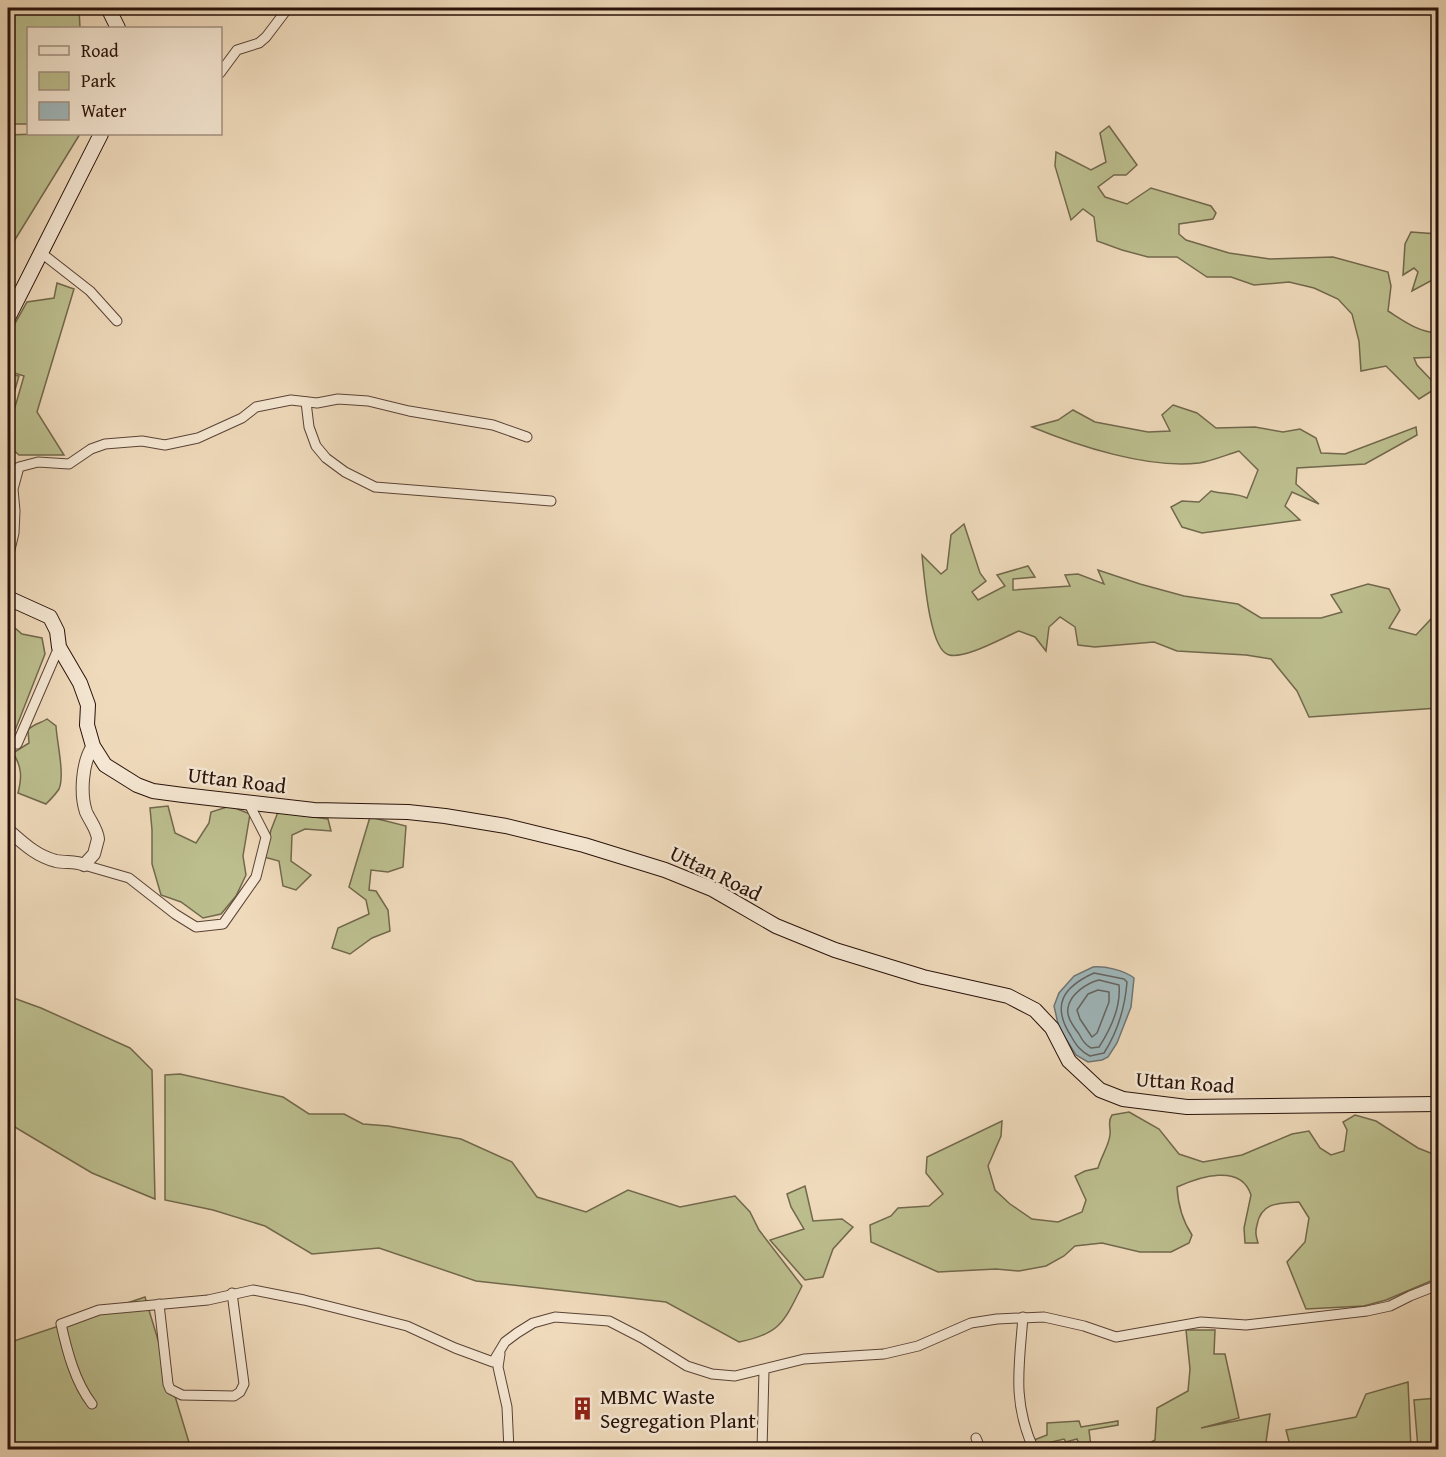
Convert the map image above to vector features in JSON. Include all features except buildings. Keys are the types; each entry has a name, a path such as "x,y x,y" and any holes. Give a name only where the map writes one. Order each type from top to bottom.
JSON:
{"main road":[{"path":"108,8 118,27"},
{"path":"8,318 100,135"},
{"name":"Uttan Road","path":"8,598 50,617 57,632 59,647 80,683 88,705 87,725 93,746 105,765 137,785 153,791 314,810 408,812 496,824 584,845 665,870 712,889 776,926 835,950 923,978 1008,996 1035,1010 1052,1028 1070,1061 1100,1090 1123,1099 1187,1107 1438,1104"}],"street":[{"path":"222,70 237,50 259,43 266,37 288,8"},
{"path":"40,252 90,291 117,321"},
{"path":"8,558 14,533 13,489 19,467 38,462 69,464 81,458 91,449 105,444 141,441 165,445 198,438 242,418 256,407 291,400 317,403 338,399 369,401 409,411 493,425 527,437"},
{"path":"306,402 309,427 316,446 326,458 345,472 375,487 551,501"},
{"path":"16,744 59,647"},
{"path":"84,865 94,854 98,839 83,797 85,761 93,746"},
{"path":"8,830 30,850 57,861 78,863 129,878 196,927 223,924 256,877 266,837 248,802"},
{"path":"92,1404 68,1354 61,1324 99,1310 208,1300 253,1290 407,1326 455,1348 494,1362 504,1342 533,1323 555,1317 609,1321 687,1366 712,1374 735,1376 804,1359 884,1354 918,1346 971,1323 1044,1317 1084,1326 1116,1337 1201,1322 1246,1325 1367,1311 1389,1306 1438,1286"},
{"path":"159,1304 170,1389 182,1395 234,1396 240,1392 244,1384 232,1293"},
{"path":"1023,1317 1018,1388 1019,1407 1025,1430 1034,1449"},
{"path":"501,1349 498,1367 507,1407 509,1449"},
{"path":"762,1449 764,1370"},
{"path":"976,1438 981,1449"}],"green space":[{"path":"8,8 79,8 80,27 27,27 27,124 8,124"},
{"path":"1109,126 1137,165 1126,175 1114,175 1098,187 1105,197 1127,204 1151,188 1211,206 1216,213 1213,219 1179,224 1179,234 1186,240 1229,253 1270,259 1333,257 1388,272 1391,286 1388,311 1418,328 1438,333 1438,357 1414,358 1417,365 1438,387 1419,399 1386,366 1361,371 1359,341 1352,314 1338,299 1314,288 1289,282 1254,285 1231,277 1207,277 1177,257 1148,257 1097,241 1094,217 1083,209 1071,220 1055,166 1056,152 1091,170 1106,162 1100,133"},
{"path":"8,135 79,135 8,251"},
{"path":"1411,232 1438,234 1438,277 1412,291 1418,272 1414,268 1403,275 1405,244"},
{"path":"57,283 74,289 37,412 64,455 19,455 8,445 8,431 24,376 8,371 8,336 27,302 54,298"},
{"path":"8,374 19,376 8,414"},
{"path":"1173,405 1197,413 1216,428 1255,427 1283,432 1300,429 1316,438 1321,453 1345,454 1416,427 1417,435 1365,464 1297,468 1296,484 1319,504 1292,492 1285,506 1300,520 1202,533 1182,527 1171,507 1182,501 1199,502 1211,491 1247,498 1258,470 1239,451 1199,463 1158,463 1092,448 1032,427 1058,420 1073,410 1095,422 1148,432 1170,431 1162,415"},
{"path":"964,524 980,573 986,581 972,592 978,600 1005,586 997,575 1028,566 1035,577 1013,579 1013,590 1070,586 1065,575 1078,574 1104,584 1098,570 1184,596 1238,604 1261,618 1321,618 1342,612 1331,595 1368,584 1389,589 1400,610 1389,628 1416,635 1431,619 1438,617 1438,708 1309,717 1297,691 1271,659 1246,655 1177,651 1154,642 1095,647 1078,645 1075,627 1060,617 1049,627 1046,651 1035,637 1019,631 974,651 949,655 942,650 932,626 922,555 941,574 947,569 951,535"},
{"path":"8,622 22,634 42,638 45,654 14,733 8,732"},
{"path":"47,719 56,726 61,783 55,795 46,804 18,793 20,772 13,753 29,743 28,730 30,728"},
{"path":"168,806 175,833 196,843 209,823 211,812 230,806 250,814 243,856 246,875 236,896 221,914 203,918 181,902 161,895 152,864 150,808"},
{"path":"278,812 328,819 331,831 305,829 292,835 291,861 311,875 296,890 283,886 279,861 264,857"},
{"path":"370,817 406,826 403,867 388,872 371,870 369,890 376,891 388,910 390,931 372,938 350,954 332,948 338,928 369,914 366,900 349,887"},
{"path":"8,996 41,1008 130,1048 152,1070 155,1199 92,1173 8,1123"},
{"path":"180,1074 283,1097 309,1114 344,1114 363,1124 388,1126 461,1139 512,1162 537,1197 586,1212 628,1190 680,1207 735,1196 750,1212 759,1230 802,1286 779,1325 764,1335 739,1342 666,1302 476,1281 379,1248 312,1254 265,1226 213,1210 165,1200 165,1075"},
{"path":"1129,1112 1159,1129 1179,1154 1203,1162 1242,1155 1292,1134 1309,1131 1320,1148 1331,1155 1344,1151 1347,1130 1343,1122 1355,1115 1376,1121 1418,1148 1438,1156 1438,1278 1386,1300 1364,1306 1306,1309 1287,1262 1305,1242 1309,1218 1299,1202 1272,1205 1267,1208 1259,1217 1256,1227 1258,1243 1245,1243 1244,1228 1251,1195 1246,1185 1238,1179 1218,1175 1177,1187 1181,1212 1192,1235 1189,1243 1171,1252 1140,1252 1102,1243 1075,1246 1064,1256 1046,1266 1019,1271 996,1269 938,1272 871,1242 870,1225 891,1216 898,1208 929,1206 943,1194 926,1173 927,1157 1002,1121 1001,1136 988,1166 995,1190 1032,1219 1058,1222 1082,1212 1086,1200 1075,1176 1098,1168 1109,1139 1109,1122 1112,1115"},
{"path":"805,1186 813,1221 842,1219 853,1227 833,1249 823,1277 805,1280 770,1240 804,1229 791,1207 787,1194"},
{"path":"145,1297 191,1449 8,1449 8,1343"},
{"path":"1186,1330 1215,1330 1214,1354 1225,1354 1239,1418 1201,1428 1270,1414 1265,1449 1138,1449 1155,1440 1157,1408 1188,1391 1190,1369"},
{"path":"1408,1382 1411,1449 1291,1449 1286,1430 1356,1417 1366,1394"},
{"path":"1438,1398 1438,1449 1418,1449 1414,1400"},
{"path":"1079,1421 1081,1427 1118,1421 1118,1425 1089,1430 1091,1447 1081,1449 1077,1439 1066,1442 1064,1439 1035,1446 1034,1440 1047,1435 1047,1423"}],"water":[{"path":"1093,967 1114,969 1134,978 1131,1007 1117,1043 1108,1057 1088,1062 1076,1055 1059,1028 1054,1006 1059,993 1074,976"}],"place":[{"name":"MBMC Waste Segregation Plant","path":"582,1408"}]}
